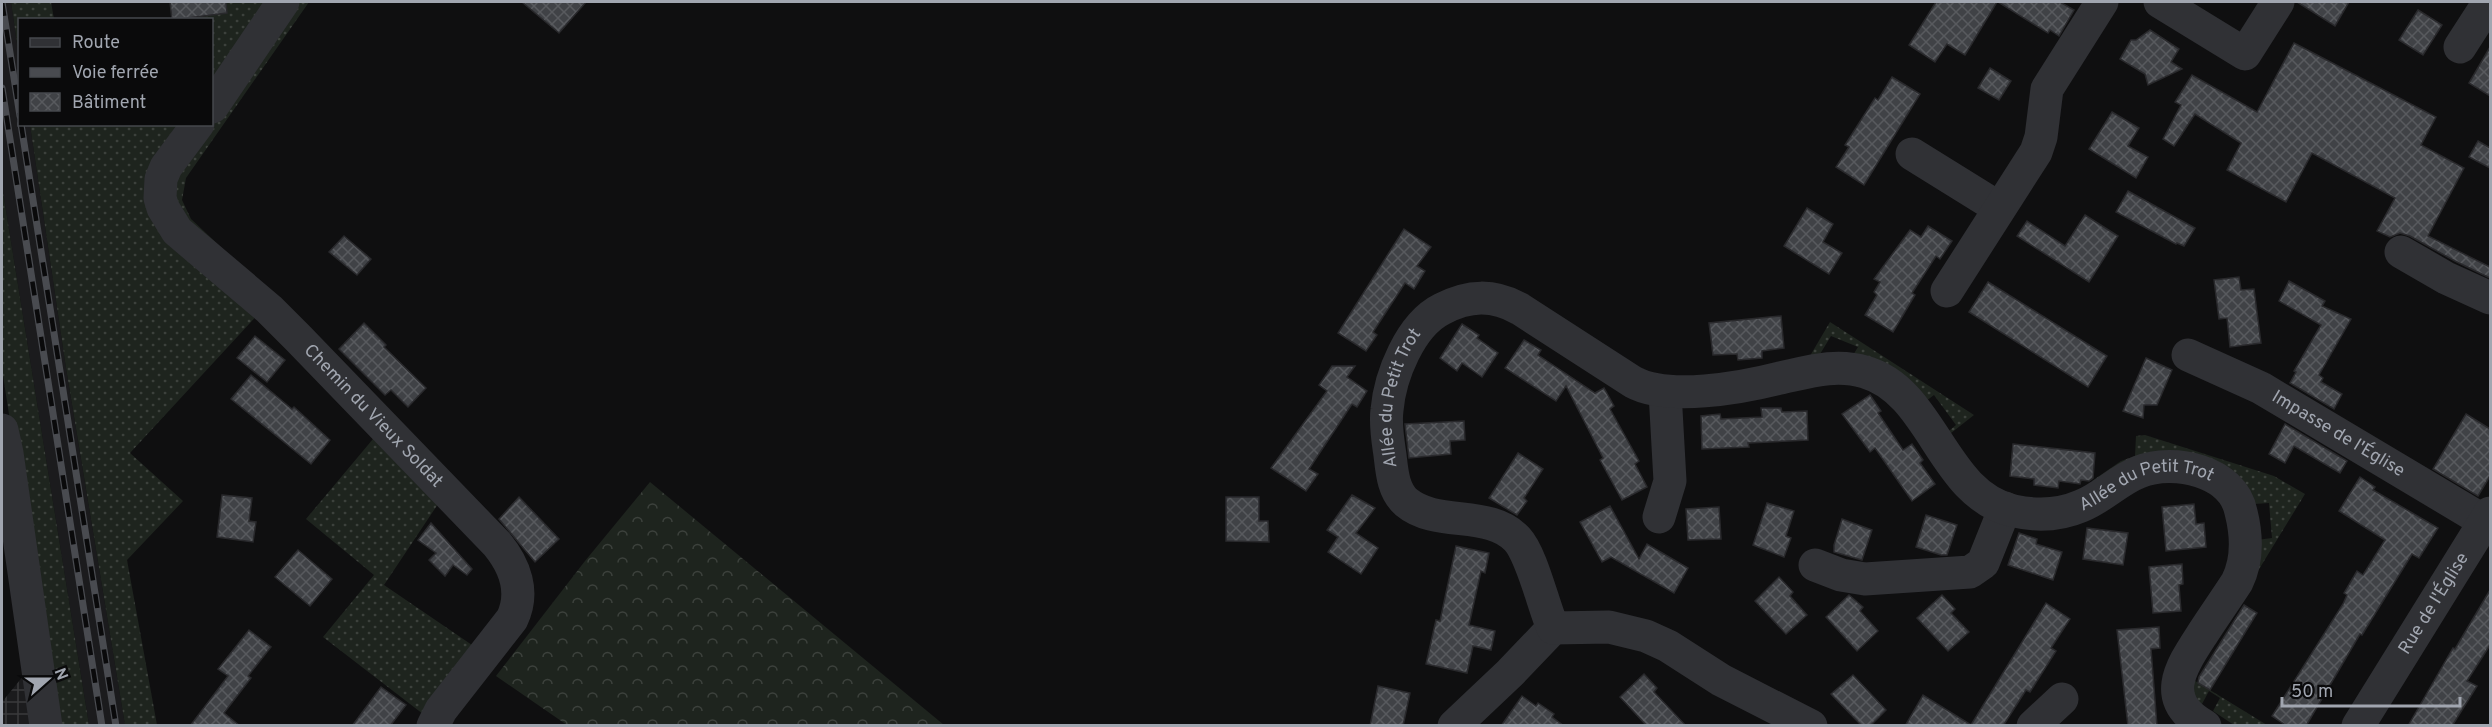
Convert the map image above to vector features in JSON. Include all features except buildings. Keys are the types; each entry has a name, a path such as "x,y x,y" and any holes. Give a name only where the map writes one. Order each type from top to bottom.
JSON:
{"street":[{"path":"213,106 283,2"},
{"path":"1947,291 2036,152 2041,136 2047,89 2102,2"},
{"path":"2160,2 2245,54 2278,2"},
{"path":"2460,47 2489,2"},
{"name":"Chemin du Vieux Soldat","path":"196,126 171,160 161,178 160,198 168,218 183,236 269,309 298,338 497,544 514,569 519,592 512,619 441,710 433,726"},
{"path":"1912,154 1999,208"},
{"path":"2401,252 2446,278 2490,298"},
{"name":"Allée du Petit Trot","path":"1553,628 1527,555 1517,539 1509,532 1489,524 1436,514 1415,507 1399,494 1392,476 1387,412 1392,385 1407,347 1419,327 1436,312 1470,299 1491,298 1520,309 1642,387 1665,392 1743,386 1823,369 1844,368 1866,372 1895,388 1912,406 1972,487 2005,508 2034,514 2069,510 2091,502 2140,471 2160,467 2185,468 2207,474 2232,490 2242,515 2246,550 2243,570 2181,668 2177,684 2177,693 2183,707 2189,715 2205,726"},
{"name":"Impasse de l'Église","path":"2188,355 2261,388 2487,517"},
{"path":"1659,517 1670,481 1665,392"},
{"path":"2,430 10,539 46,726"},
{"path":"1815,565 1842,575 1865,579 1970,572 1983,563 2005,508"},
{"name":"Rue de l'Église","path":"2358,726 2487,517"},
{"path":"1454,726 1553,628 1609,627 1646,636 1668,646 1713,676 1811,726"},
{"path":"2033,726 2062,699"}],"shaded area":[{"path":"2,2 11,2 18,50 18,126 30,126 66,368 125,725 89,725 2,186"},
{"path":"46,648 57,725 2,726 2,702"}],"green space":[{"path":"11,2 51,2 54,18 18,18 18,50"},
{"path":"221,2 309,2 186,178 182,200 191,219 274,297 130,453 183,501 127,560 157,725 125,725 66,368 30,126 213,126 213,18 190,18 213,15"},
{"path":"2,186 89,725 57,725 2,369"},
{"path":"1830,322 1974,415 1946,437 1944,435 1956,425 1934,395 1922,404 1850,360 1858,347 1831,336 1817,359 1807,361"},
{"path":"378,433 438,504 384,585 472,645 423,714 323,637 374,575 306,519"},
{"path":"2145,435 2274,476 2305,494 2192,679 2267,725 2234,725 2213,711 2220,698 2209,691 2202,704 2195,699 2189,685 2189,677 2252,572 2257,540 2272,538 2269,503 2254,504 2247,491 2236,479 2223,471 2208,464 2176,458 2138,464 2095,489 2092,481 2121,461 2135,456 2136,436"},
{"path":"650,482 944,725 567,725 496,676"}],"railway":[{"path":"2,2 18,103"},
{"path":"2,88 102,726"},
{"path":"21,126 116,726"}]}
